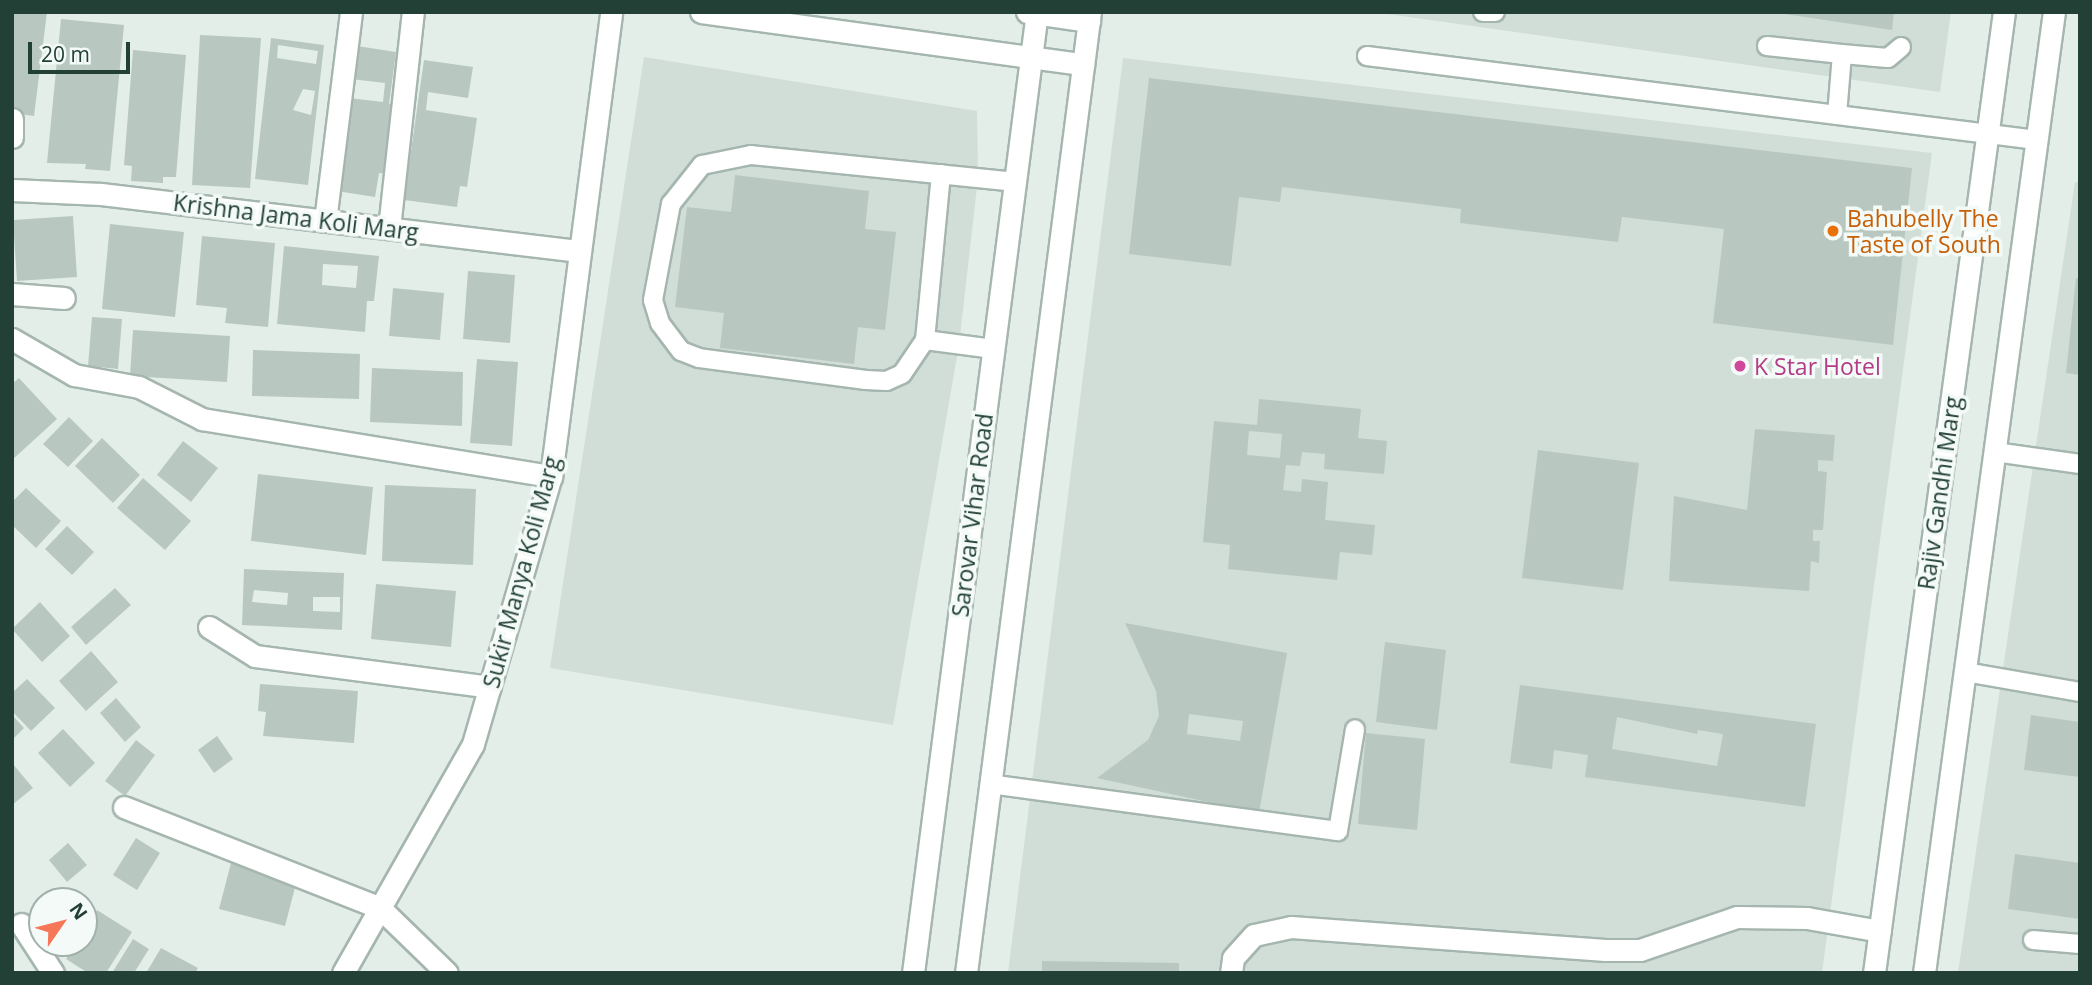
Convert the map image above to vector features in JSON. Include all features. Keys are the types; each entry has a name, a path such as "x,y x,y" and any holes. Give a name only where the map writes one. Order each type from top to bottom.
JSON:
{"street":[{"path":"319,220 338,12"},
{"path":"319,220 351,12"},
{"path":"389,228 412,12"},
{"name":"Sukir Manya Koli Marg","path":"343,973 473,744 551,477 611,12"},
{"path":"701,12 1083,64"},
{"name":"Rajiv Gandhi Marg","path":"1874,973 2004,12"},
{"path":"1924,973 2054,12"},
{"path":"966,973 1089,17 1033,13"},
{"name":"Sarovar Vihar Road","path":"913,973 1031,57 1033,13"},
{"path":"12,119 12,137"},
{"name":"Krishna Jama Koli Marg","path":"12,190 101,194 580,251"},
{"path":"12,294 64,298"},
{"path":"12,339 74,375 138,387 202,419 551,477"},
{"path":"209,627 255,656 490,687"},
{"path":"124,807 380,908 447,973"},
{"path":"1231,973 1233,958 1254,935 1291,928 1629,950 1737,917 1807,918 1880,931"},
{"path":"21,924 54,973"}],"lane":[{"path":"1483,12 1495,12"},
{"path":"1767,46 1888,58 1901,47"},
{"path":"1837,115 1842,54"},
{"path":"1367,56 2037,140"},
{"path":"941,174 925,341 902,374 886,381 699,358 681,352 660,323 653,300 671,204 702,165 751,155 941,174 1015,182"},
{"path":"925,341 993,349"},
{"path":"1995,452 2080,464"},
{"path":"1965,672 2080,692"},
{"path":"990,784 1338,831 1355,729"},
{"path":"2033,940 2080,944"}],"shaded area":[{"path":"1373,12 1951,12 1940,92"},
{"path":"644,57 977,111 978,178 959,345 893,725 550,668"},
{"path":"1123,58 1932,153 1822,973 1008,973"},
{"path":"2075,182 2080,182 2080,973 1958,973"}],"building":[{"path":"12,12 47,12 34,116 12,113"},
{"path":"1771,12 1894,12 1892,30"},
{"path":"61,19 124,25 110,171 85,169 86,164 47,163"},
{"path":"200,35 261,38 250,188 192,185"},
{"path":"271,38 324,45 308,185 255,179","holes":["278,45 318,51 316,64 277,58","303,89 315,91 311,115 293,110"]},
{"path":"351,45 396,52 389,104 396,105 387,174 379,173 375,197 330,190","holes":["351,79 385,83 383,102 349,98"]},
{"path":"133,50 186,55 176,177 163,177 163,183 131,181 132,166 124,165"},
{"path":"424,60 473,67 468,98 428,92 426,110 477,118 467,187 460,186 457,207 404,200"},
{"path":"1149,78 1912,168 1893,345 1713,323 1724,229 1622,217 1618,242 1460,223 1461,209 1282,187 1280,202 1239,197 1231,266 1129,254"},
{"path":"735,175 869,191 865,229 896,232 885,330 858,327 854,364 720,348 724,313 675,307 687,207 731,212"},
{"path":"73,216 77,277 17,281 13,220"},
{"path":"110,224 184,232 175,317 102,309"},
{"path":"202,236 275,243 268,327 225,323 227,308 196,305"},
{"path":"284,246 379,256 374,301 367,301 365,332 277,324","holes":["323,264 358,266 356,288 322,285"]},
{"path":"468,271 515,275 510,343 463,339"},
{"path":"2076,278 2080,279 2080,375 2066,373"},
{"path":"393,288 444,293 440,340 389,336"},
{"path":"92,317 122,319 118,369 88,366"},
{"path":"133,330 230,336 227,382 130,376"},
{"path":"253,350 360,354 359,399 252,396"},
{"path":"477,359 518,362 512,446 470,443"},
{"path":"372,368 463,372 462,426 370,422"},
{"path":"19,378 57,419 12,460 12,384"},
{"path":"1259,399 1361,409 1358,438 1387,441 1384,474 1324,469 1325,454 1302,452 1300,466 1286,465 1283,490 1301,492 1302,479 1328,482 1325,520 1375,525 1372,555 1340,552 1337,580 1228,569 1230,545 1203,542 1214,421 1257,425","holes":["1249,431 1282,434 1280,458 1247,455"]},
{"path":"69,417 93,441 68,467 43,444"},
{"path":"1755,429 1835,435 1833,461 1818,460 1818,471 1827,472 1823,530 1813,530 1813,541 1820,541 1819,563 1811,561 1809,591 1669,581 1674,496 1747,510"},
{"path":"102,438 140,475 113,503 75,466"},
{"path":"183,441 218,468 191,502 157,475"},
{"path":"1538,450 1639,463 1623,590 1522,578"},
{"path":"258,474 373,487 366,555 251,541"},
{"path":"143,478 191,521 165,550 117,508"},
{"path":"385,485 476,489 473,565 382,561"},
{"path":"26,488 61,521 36,548 12,525 12,502"},
{"path":"67,526 94,552 72,575 45,549"},
{"path":"244,569 344,573 342,630 242,625","holes":["254,590 288,593 287,605 252,602","313,597 340,597 340,612 313,611"]},
{"path":"376,584 456,591 451,647 371,639"},
{"path":"115,588 131,605 86,645 71,627"},
{"path":"40,602 70,636 42,662 12,629"},
{"path":"1125,623 1287,653 1259,813 1097,778 1148,740 1159,716 1156,691","holes":["1189,714 1243,721 1240,741 1187,734"]},
{"path":"1385,642 1446,650 1437,730 1376,722"},
{"path":"91,651 118,682 86,711 59,681"},
{"path":"27,679 55,708 31,731 12,711 12,693"},
{"path":"260,684 358,691 354,743 263,736 266,712 258,711"},
{"path":"1520,685 1816,724 1805,807 1585,777 1588,755 1554,750 1552,769 1510,763","holes":["1617,717 1697,734 1698,730 1723,734 1717,766 1612,749"]},
{"path":"116,698 141,727 125,742 100,713"},
{"path":"12,715 24,728 12,740"},
{"path":"2031,715 2080,722 2080,777 2024,770"},
{"path":"63,729 95,763 70,787 38,753"},
{"path":"1366,733 1425,739 1417,830 1358,824"},
{"path":"217,736 233,759 214,773 198,750"},
{"path":"136,740 155,755 125,796 105,781"},
{"path":"12,763 33,788 12,805"},
{"path":"136,838 160,853 137,890 113,875"},
{"path":"68,843 87,865 67,882 49,860"},
{"path":"2015,854 2080,863 2080,919 2008,909"},
{"path":"231,863 297,880 285,926 219,909"},
{"path":"98,911 132,932 106,973 88,973 66,959 98,957"},
{"path":"133,939 149,949 134,973 112,973"},
{"path":"161,948 198,968 195,973 146,973"},
{"path":"1042,961 1179,963 1179,973 1042,973"}],"place":[{"name":"Bahubelly The Taste of South","path":"1833,231"},
{"name":"K Star Hotel","path":"1740,366"}]}
